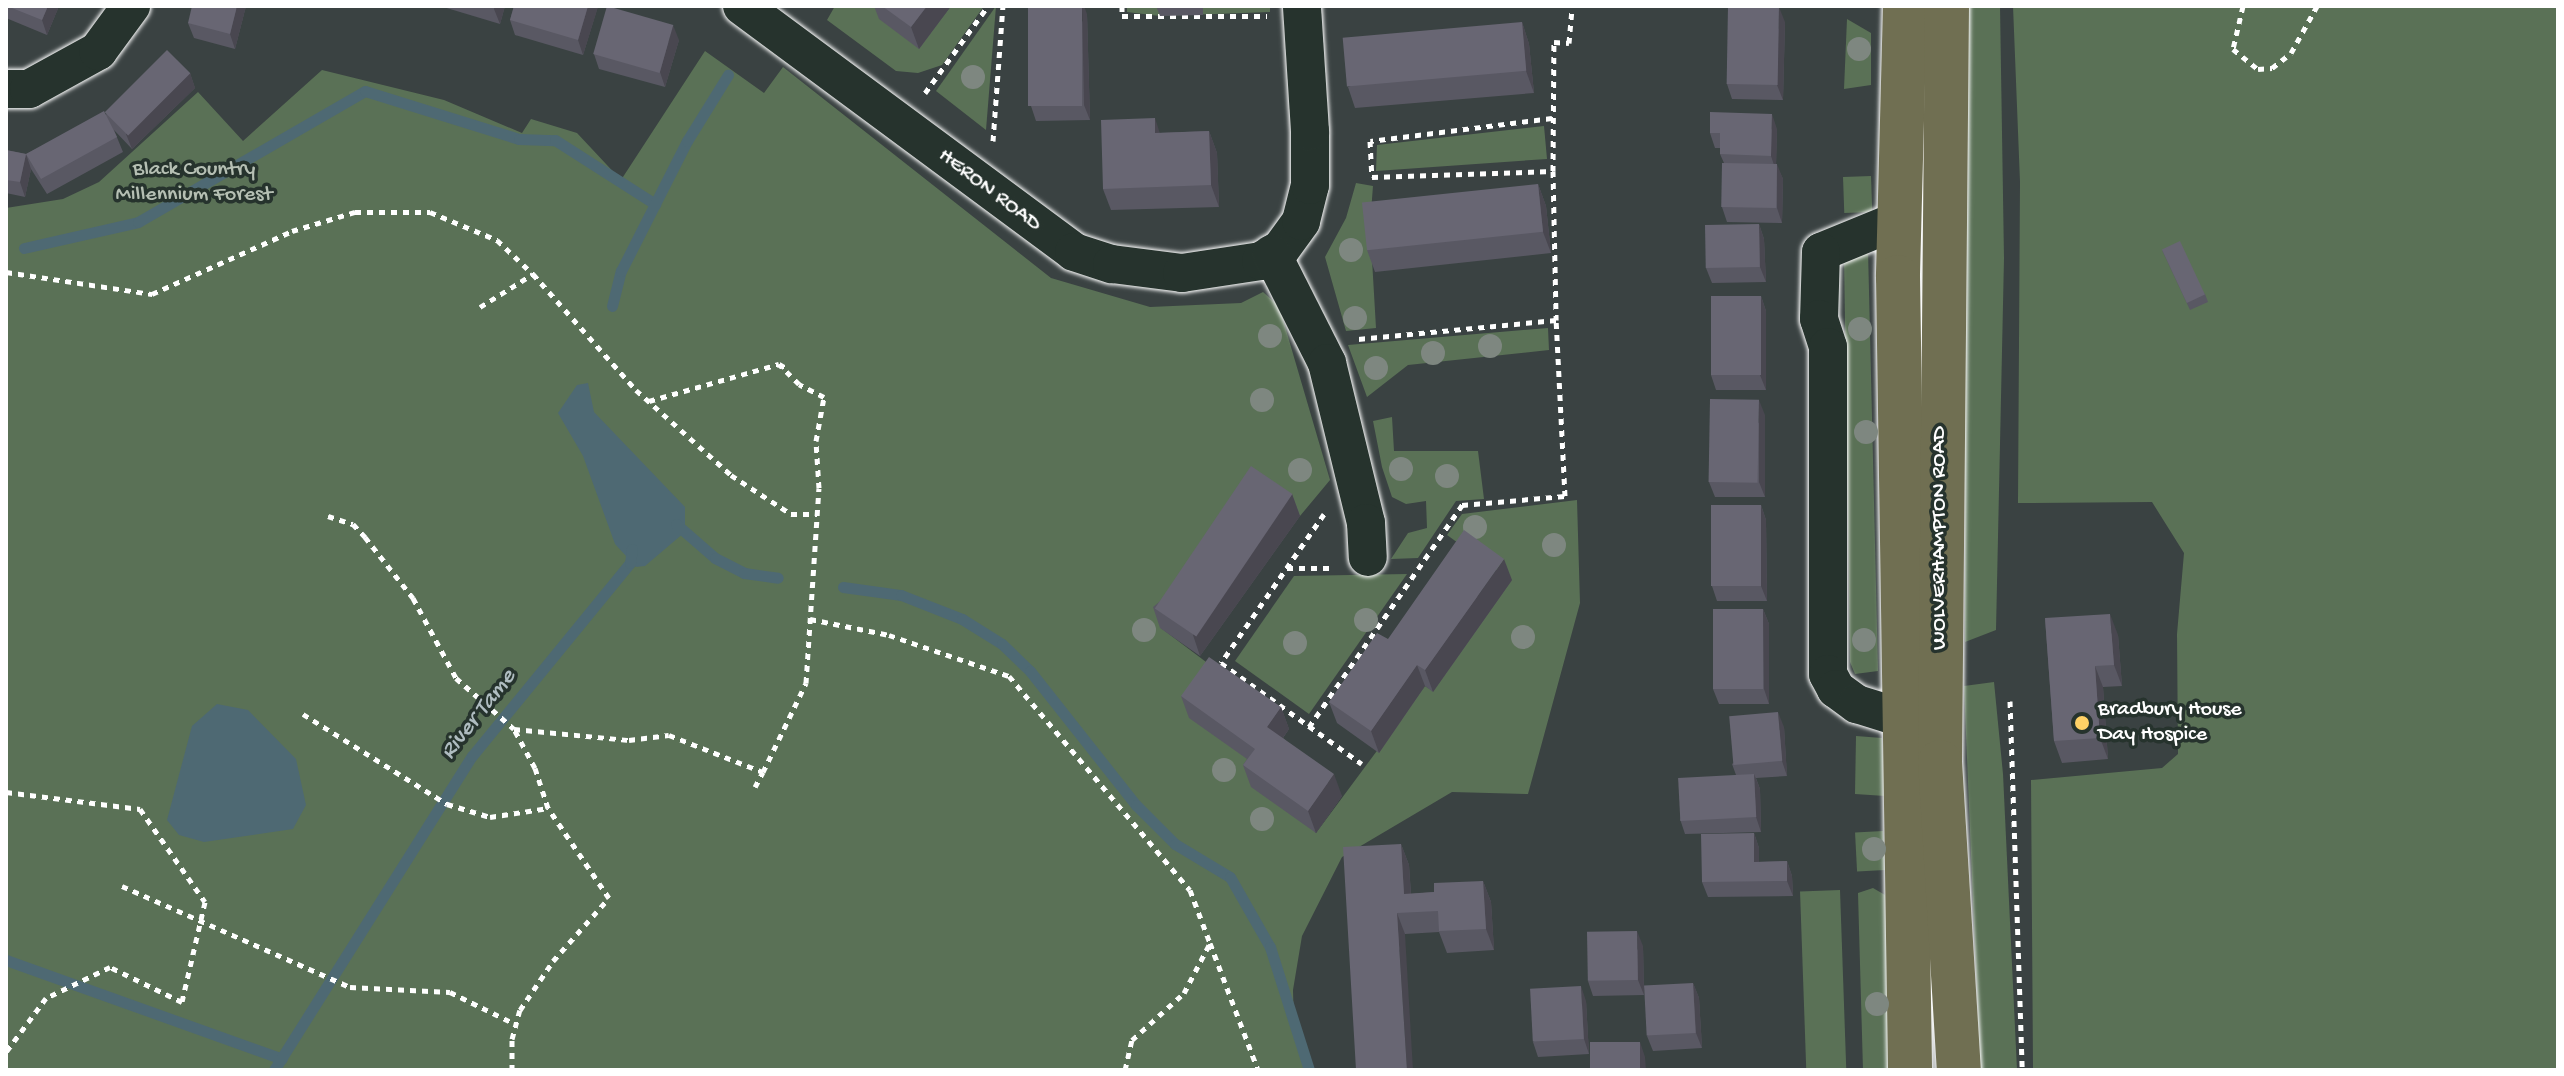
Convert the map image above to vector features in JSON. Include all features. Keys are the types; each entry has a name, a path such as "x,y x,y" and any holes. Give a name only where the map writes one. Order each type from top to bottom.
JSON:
{"highway":[{"name":"WOLVERHAMPTON ROAD","path":"1905,6 1899,220 1910,1070"},
{"name":"WOLVERHAMPTON ROAD","path":"1947,6 1940,762 1959,1070"}],"street":[{"path":"6,89 29,89 98,51 131,6"},
{"name":"HERON ROAD","path":"742,6 1074,252 1112,264 1182,273 1226,270 1272,254 1301,221 1310,185 1291,11"},
{"path":"1899,220 1821,252 1819,319 1828,347 1828,674 1836,689 1857,704 1905,719"},
{"path":"1272,254 1327,363 1378,532"}],"path":[{"path":"925,93 988,6"},
{"path":"993,141 1003,6"},
{"path":"1122,6 1122,16 1291,11"},
{"path":"1309,727 1462,505 1565,496 1556,320 1552,118 1554,42 1569,43 1572,6"},
{"path":"2243,6 2233,49 2258,69 2272,68 2291,53 2317,6"},
{"path":"1552,118 1370,141 1372,177 1553,171"},
{"path":"6,272 152,294 292,231 330,219 355,212 430,212 497,240 533,274 648,401 731,475 791,514 817,514"},
{"path":"480,307 533,274"},
{"path":"1344,340 1556,320"},
{"path":"648,401 779,364 786,368"},
{"path":"755,787 800,706 810,655 817,514 816,441 824,397 799,384 779,364"},
{"path":"1330,506 1221,663 1362,764"},
{"path":"328,516 353,524 365,537 413,598 456,678 514,729 535,768 548,808 609,898 534,985 515,1024 512,1070"},
{"path":"810,619 889,635 1009,676 1190,890 1258,1070"},
{"path":"2010,701 2022,1070"},
{"path":"303,714 387,770 428,790 447,804 490,817 548,808"},
{"path":"514,729 629,740 669,735 763,772"},
{"path":"6,792 140,809 205,902 182,1002 110,967 68,986 34,1010 6,1052"},
{"path":"122,886 350,987 450,992 515,1024"},
{"path":"1125,1070 1132,1040 1184,993 1210,943"}],"green space":[{"path":"835,6 889,6 919,48 951,6 984,6 942,65 918,73 896,71 827,20"},
{"path":"996,6 986,130 936,91"},
{"path":"1127,6 1270,6 1270,12 1160,16 1127,12"},
{"path":"1964,6 2000,6 2004,258 1996,630 1965,642"},
{"path":"2013,6 2558,6 2558,1070 2033,1070 2031,780 2162,768 2178,754 2177,634 2184,553 2152,502 2018,503 2020,182"},
{"path":"1847,19 1871,33 1871,85 1844,89"},
{"name":"Black Country Millennium Forest","path":"705,51 764,93 783,67 1051,278 1150,307 1241,303 1263,292 1279,306 1330,480 1300,516 1259,488 1161,628 1218,671 1263,770 1316,833 1425,686 1433,691 1511,581 1447,535 1462,514 1577,500 1580,603 1528,794 1452,792 1342,857 1302,936 1293,990 1294,1027 1310,1070 6,1070 6,208 63,199 99,182 198,92 243,141 322,70 444,100 522,133 531,119 577,133 621,180"},
{"path":"1544,126 1547,159 1376,171 1377,145"},
{"path":"1871,176 1872,212 1844,213 1843,177"},
{"path":"1356,183 1373,186 1370,225 1376,328 1346,331 1325,257 1346,218"},
{"path":"1868,249 1878,671 1855,674 1850,662 1844,254"},
{"path":"1548,328 1549,350 1408,365 1367,397 1348,345"},
{"path":"1392,417 1394,451 1478,451 1484,499 1456,501 1418,558 1391,559 1408,533 1427,528 1426,501 1406,504 1392,497 1382,467 1373,421"},
{"path":"1407,574 1309,714 1235,661 1294,576"},
{"path":"1994,682 2003,774 2017,1070 1980,1070 1964,686"},
{"path":"1856,736 1882,738 1885,796 1855,794"},
{"path":"1883,831 1885,870 1857,871 1855,832"},
{"path":"1873,888 1885,895 1892,1070 1863,1070 1858,893"},
{"path":"1840,890 1846,1070 1806,1070 1800,891"}],"water":[{"path":"588,383 594,412 685,507 685,532 645,566 636,567 615,544 583,456 558,413 577,385"},
{"path":"217,704 248,710 296,759 306,805 293,829 204,842 179,835 167,820 192,726"}],"building":[{"path":"7,6 48,6 42,20"},
{"path":"192,6 237,6 230,34 188,23"},
{"path":"514,6 588,6 578,40 510,20"},
{"path":"607,6 673,25 660,73 593,54"},
{"path":"882,6 927,6 911,27"},
{"path":"1028,6 1082,6 1082,106 1028,106"},
{"path":"1728,6 1779,7 1778,85 1727,84"},
{"path":"1522,22 1526,71 1347,87 1343,38"},
{"path":"167,50 190,73 128,136 105,112"},
{"path":"104,111 117,137 41,179 26,154"},
{"path":"1710,112 1772,114 1771,156 1720,154 1720,133 1710,133"},
{"path":"1155,118 1155,133 1209,131 1211,185 1103,189 1101,120"},
{"path":"6,150 26,154 20,182 6,180"},
{"path":"1722,163 1777,164 1776,208 1721,207"},
{"path":"1538,184 1543,232 1367,250 1362,203"},
{"path":"1759,224 1760,267 1706,268 1705,225"},
{"path":"2180,241 2205,294 2187,303 2162,249"},
{"path":"1711,296 1761,296 1761,375 1711,375"},
{"path":"1710,399 1759,400 1758,483 1709,482"},
{"path":"1251,466 1292,494 1196,637 1155,609"},
{"path":"1711,505 1761,505 1761,586 1711,586"},
{"path":"1464,530 1504,559 1425,670 1417,665 1371,731 1329,702 1377,633 1388,639"},
{"path":"1713,609 1763,609 1763,689 1713,689"},
{"name":"Bradbury House Day Hospice","path":"2110,614 2114,665 2095,666 2100,738 2054,741 2045,618"},
{"path":"1209,657 1281,707 1267,727 1334,774 1308,811 1243,765 1255,749 1181,696"},
{"path":"1778,712 1782,761 1733,765 1729,716"},
{"path":"1754,774 1756,817 1680,821 1678,778"},
{"path":"1754,833 1754,862 1787,861 1787,881 1702,882 1701,834"},
{"path":"1401,844 1404,894 1434,892 1434,883 1483,881 1486,929 1439,931 1438,911 1397,913 1407,1070 1356,1070 1343,847"},
{"path":"1637,931 1638,980 1588,981 1587,932"},
{"path":"1693,983 1696,1033 1647,1035 1644,986"},
{"path":"1581,986 1584,1039 1533,1042 1530,989"},
{"path":"1590,1042 1640,1042 1640,1070 1590,1070"}],"waterway":[{"name":"River Tame","path":"612,306 621,271 687,141 728,75"},
{"path":"24,248 138,222 365,91 519,139 555,140 655,204"},
{"path":"676,524 715,558 744,573 778,578"},
{"name":"River Tame","path":"274,1070 472,756 630,563 632,549"},
{"path":"843,587 901,595 962,619 1002,644 1030,671 1136,805 1175,844 1230,877 1270,947 1309,1070"},
{"path":"6,960 282,1059"}],"place":[{"name":"Bradbury House Day Hospice","path":"2082,723"}]}
